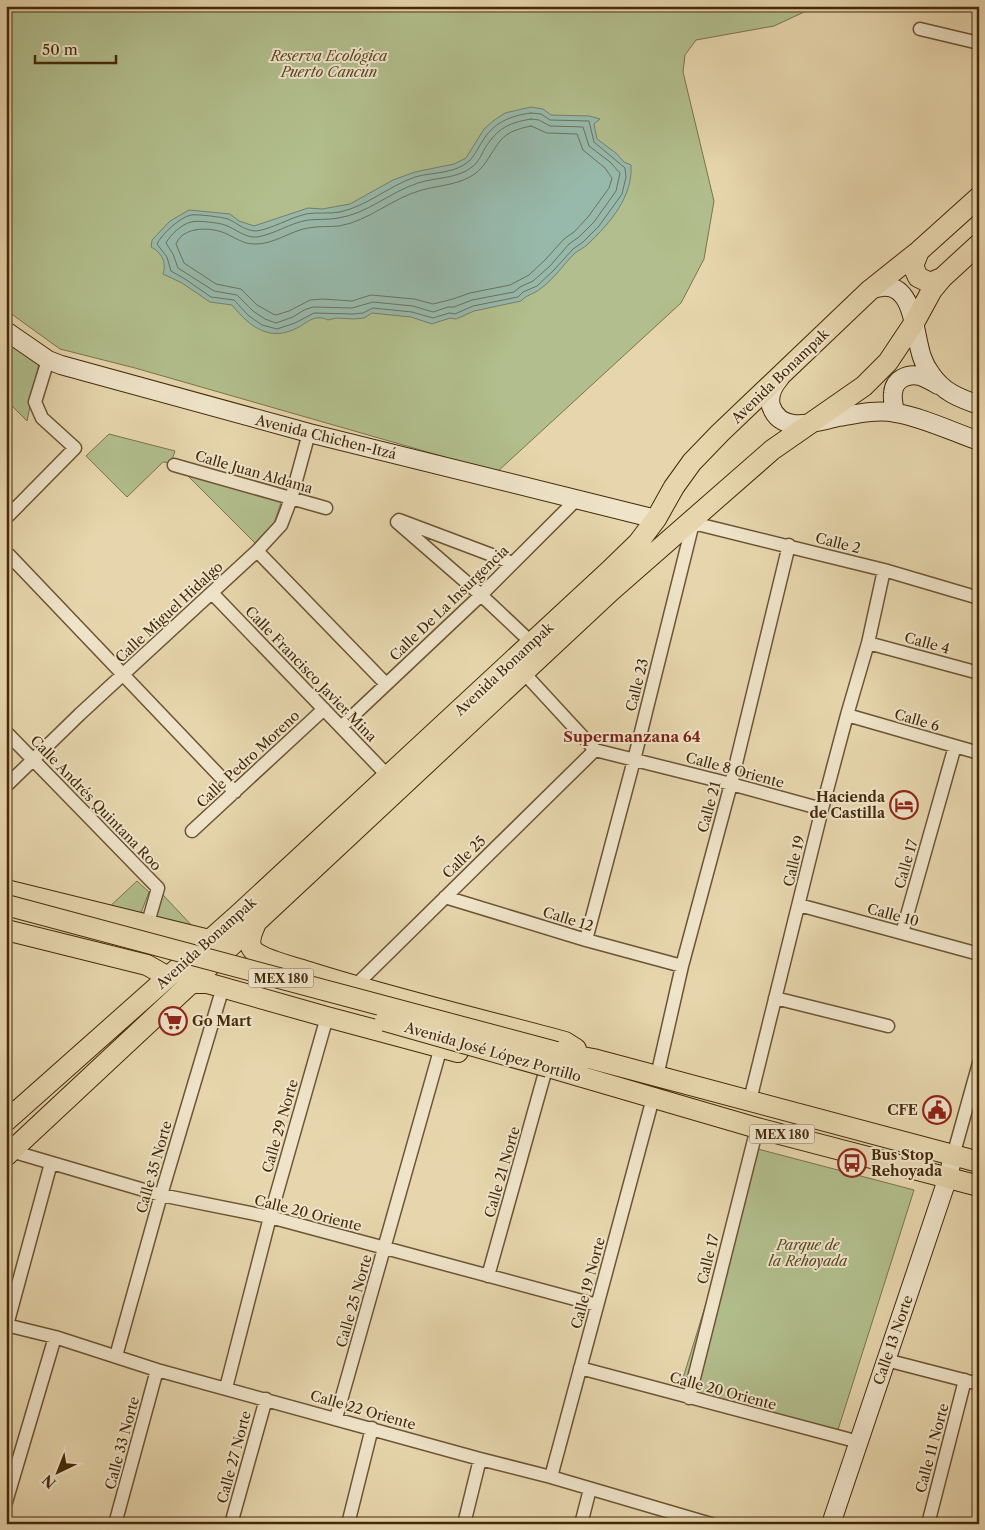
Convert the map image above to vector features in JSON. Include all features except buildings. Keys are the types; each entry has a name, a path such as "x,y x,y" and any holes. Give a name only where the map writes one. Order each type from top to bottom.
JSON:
{"main road":[{"name":"Avenida Bonampak","path":"6,1121 48,1086 209,940 627,554 656,519 674,487 692,462 870,290 919,251 979,197"},
{"name":"Avenida Bonampak","path":"9,1154 64,1100 611,591 772,450 864,386 888,362 914,323 932,290 942,278 979,244"},
{"path":"919,251 913,266 918,277 930,282 942,278"},
{"path":"6,890 209,940"},
{"name":"Avenida José López Portillo","path":"6,905 549,1065"},
{"name":"Avenida José López Portillo","path":"6,919 224,976 549,1065 656,1076 979,1162"},
{"path":"257,921 251,934 250,944 254,952 269,959 355,986 565,1042 590,1069"},
{"path":"130,960 145,954 149,947 150,939 145,925"},
{"path":"6,930 147,964 161,973 166,979"},
{"path":"258,998 247,986 246,974 252,963 269,959"},
{"path":"187,986 207,982 258,998 441,1047 549,1065"},
{"name":"Avenida José López Portillo","path":"590,1069 653,1098 757,1128 979,1186"},
{"path":"48,1086 59,1099 64,1100"}],"street":[{"path":"920,29 979,43"},
{"path":"870,290 888,287 899,292 907,302 922,357 941,387"},
{"name":"Avenida Chichen-Itzá","path":"6,331 48,360 61,365 309,433 656,519"},
{"path":"6,518 75,448 42,418 35,402 48,360"},
{"path":"785,372 772,391 770,396 771,407 783,420 792,424 807,425 839,417 878,412 896,413 979,441"},
{"path":"896,413 893,398 894,388 901,379 908,375 921,376 954,397 979,405"},
{"name":"Calle Miguel Hidalgo","path":"6,786 257,551 281,525 309,433"},
{"name":"Calle Juan Aldama","path":"174,465 326,508"},
{"name":"Calle De La Insurgencia","path":"341,727 481,595 577,499"},
{"path":"513,563 399,520 397,522 481,595 532,643"},
{"name":"Calle 2","path":"691,522 884,570 979,598"},
{"name":"Calle 23","path":"586,940 634,760 691,522"},
{"name":"Calle 21","path":"656,1076 682,966 731,784 789,545"},
{"path":"257,551 386,684"},
{"path":"7,555 235,792"},
{"name":"Calle 19","path":"750,1100 822,809 868,643 884,570"},
{"name":"Calle Francisco Javier Mina","path":"212,593 388,776"},
{"name":"Calle 4","path":"868,643 979,673"},
{"path":"524,674 595,750"},
{"name":"Calle Pedro Moreno","path":"192,831 324,709"},
{"name":"Calle 6","path":"847,715 979,753"},
{"name":"Calle Andrés Quintana Roo","path":"6,732 158,888 145,925"},
{"name":"Calle 17","path":"902,933 955,746"},
{"name":"Calle 8 Oriente","path":"595,750 822,809"},
{"name":"Calle 25","path":"355,986 595,750"},
{"name":"Calle 12","path":"445,897 586,940 682,966"},
{"name":"Calle 10","path":"799,905 979,954"},
{"name":"Calle 35 Norte","path":"116,1356 224,987"},
{"path":"776,998 888,1026"},
{"name":"Calle 29 Norte","path":"226,1388 270,1217 327,1017"},
{"name":"Calle 25 Norte","path":"336,1418 441,1047"},
{"path":"953,1156 979,1063"},
{"name":"Calle 21 Norte","path":"488,1276 549,1065"},
{"name":"Calle 19 Norte","path":"551,1476 653,1098"},
{"name":"Calle 17","path":"689,1398 757,1128"},
{"name":"Calle 20 Oriente","path":"9,1154 50,1163 162,1195 270,1217 597,1305"},
{"name":"Calle 13 Norte","path":"831,1524 948,1177 953,1156"},
{"path":"6,1325 50,1163"},
{"name":"Calle 22 Oriente","path":"6,1325 55,1337 157,1370 480,1459 551,1476 705,1523"},
{"path":"6,1502 55,1337"},
{"path":"886,1360 979,1384"},
{"name":"Calle 20 Oriente","path":"580,1368 858,1442"},
{"name":"Calle 33 Norte","path":"115,1524 157,1370"},
{"name":"Calle 11 Norte","path":"928,1524 966,1380"},
{"name":"Calle 27 Norte","path":"231,1524 266,1399"},
{"path":"348,1524 372,1428"},
{"path":"464,1524 480,1459"},
{"path":"580,1524 590,1489"}],"green space":[{"name":"Reserva Ecológica Puerto Cancún","path":"6,6 817,6 774,26 696,40 685,55 683,72 714,201 704,259 681,303 497,472 135,368 60,349 6,310"},
{"path":"6,341 39,363 27,421 6,400"},
{"path":"109,434 175,451 171,463 163,462 127,497 86,456"},
{"path":"180,468 282,500 274,523 255,543"},
{"path":"137,881 149,892 139,918 107,909"},
{"path":"163,895 198,932 154,921"},
{"name":"Parque de la Rehoyada","path":"754,1148 914,1190 837,1433 679,1391"}],"water":[{"path":"531,107 543,109 551,115 589,116 600,119 594,124 597,139 617,154 624,162 631,165 631,177 624,199 612,218 545,285 521,301 474,311 456,319 450,318 432,324 411,317 372,313 364,318 354,319 336,318 328,320 316,318 289,332 270,333 253,326 232,305 210,302 182,283 163,274 164,262 158,252 151,247 152,240 170,221 189,210 230,214 239,221 254,226 308,208 322,209 350,204 393,180 415,172 454,164 466,158 484,129 493,121 505,113"}],"place":[{"name":"Hacienda de Castilla","path":"904,805"},
{"name":"Go Mart","path":"173,1021"},
{"name":"CFE","path":"937,1110"},
{"name":"Bus Stop Rehoyada","path":"852,1163"}],"district":[{"name":"Supermanzana 64","path":"632,736"}]}
